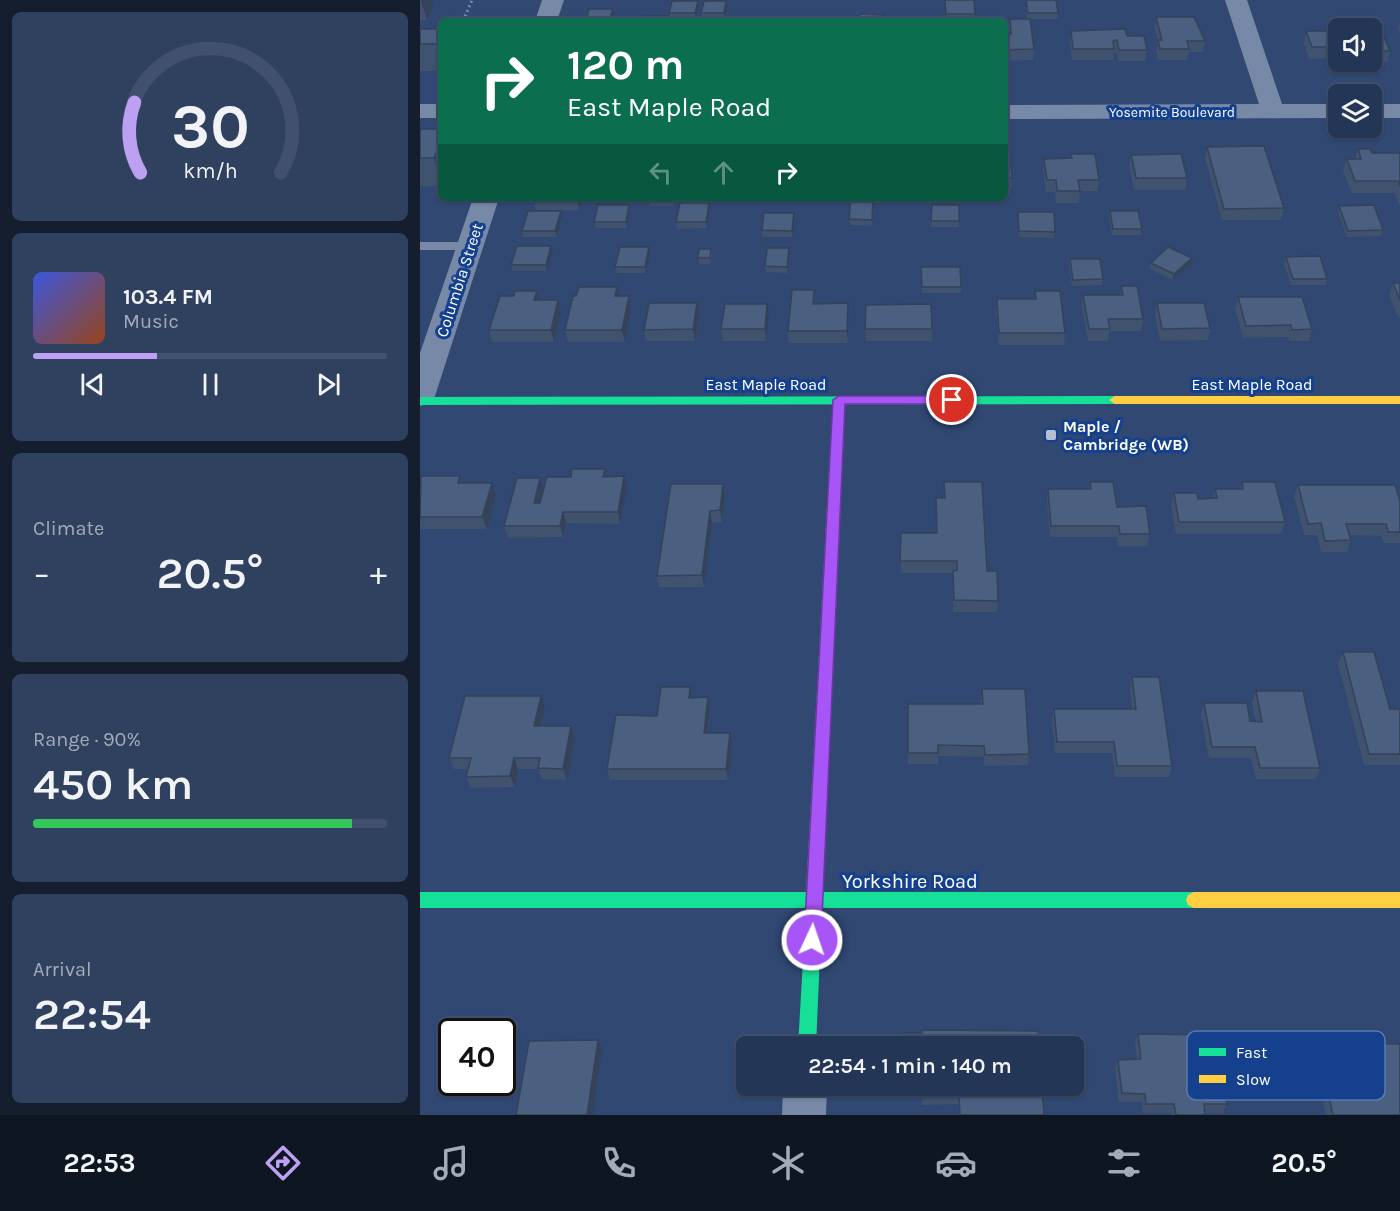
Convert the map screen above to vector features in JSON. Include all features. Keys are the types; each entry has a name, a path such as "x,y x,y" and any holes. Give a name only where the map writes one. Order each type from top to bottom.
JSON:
{"street":[{"path":"547,18 553,0"},
{"path":"1236,0 1272,112"},
{"path":"420,111 438,111"},
{"name":"Yosemite Boulevard","path":"1008,112 1328,111"},
{"path":"1382,111 1400,111"},
{"name":"Columbia Street","path":"420,396 485,201"},
{"path":"808,1036 839,400"},
{"name":"East Maple Road","path":"420,401 1400,400"},
{"name":"Yorkshire Road","path":"420,900 1400,900"},
{"path":"804,1115 805,1096"}],"lane":[{"path":"420,246 470,246"}],"path":[{"path":"464,18 472,0"}],"building":[{"path":"945,0 974,0 975,14 946,14"},
{"path":"1026,0 1056,0 1058,13 1028,13"},
{"path":"672,1 698,1 695,13 669,13"},
{"path":"704,1 726,1 724,13 701,13"},
{"path":"589,9 613,9 610,18 587,18"},
{"path":"860,14 884,15 883,18 859,18"},
{"path":"643,16 668,16 668,18 643,18"},
{"path":"1156,17 1194,17 1205,41 1187,41 1189,49 1160,49 1158,40 1162,40"},
{"path":"1010,19 1030,19 1034,49 1008,50 1008,34 1011,34"},
{"path":"420,29 438,29 438,44 420,44"},
{"path":"1125,29 1127,36 1144,36 1147,50 1119,50 1117,40 1113,41 1114,49 1073,49 1071,31"},
{"path":"1306,31 1328,31 1328,47 1312,47"},
{"path":"1382,33 1390,51 1382,51"},
{"path":"420,129 438,129 438,148 434,158 420,158"},
{"path":"1264,146 1284,208 1224,209 1207,147"},
{"path":"1358,149 1370,149 1372,153 1400,153 1400,186 1398,181 1355,181 1347,159 1361,159"},
{"path":"1071,154 1095,154 1099,180 1078,180 1080,191 1057,191 1056,180 1047,180 1044,159 1072,158"},
{"path":"1181,154 1187,178 1136,178 1131,155"},
{"path":"1008,155 1010,155 1012,178 1008,178"},
{"path":"851,201 873,201 872,220 849,219"},
{"path":"680,203 709,203 706,222 676,222"},
{"path":"598,205 629,205 626,222 594,222"},
{"path":"932,205 959,205 959,221 931,221"},
{"path":"1374,205 1383,230 1348,231 1339,206"},
{"path":"528,211 561,211 555,231 522,231"},
{"path":"1110,211 1138,211 1142,229 1113,229"},
{"path":"1018,212 1054,212 1055,232 1019,231"},
{"path":"764,213 794,213 792,231 762,230"},
{"path":"517,246 551,246 546,265 511,265"},
{"path":"620,247 649,247 645,267 615,267"},
{"path":"1168,247 1192,258 1174,274 1151,263"},
{"path":"767,248 789,248 787,267 765,266"},
{"path":"699,249 711,249 710,258 698,258"},
{"path":"1320,256 1327,279 1293,279 1286,257"},
{"path":"1070,259 1100,259 1103,279 1073,280"},
{"path":"921,267 960,267 961,287 922,287"},
{"path":"1393,283 1400,283 1400,300"},
{"path":"1121,286 1137,286 1143,319 1108,319 1110,329 1089,329 1083,295 1123,295"},
{"path":"579,287 617,287 615,296 629,296 622,330 565,330 573,296 576,296"},
{"path":"792,290 814,290 813,304 848,303 847,331 788,331"},
{"path":"515,291 537,291 534,300 558,300 551,330 489,330 500,296 514,296"},
{"path":"1035,291 1060,291 1065,333 999,333 997,299 1036,299"},
{"path":"1238,297 1302,297 1312,329 1292,330 1291,325 1246,326"},
{"path":"649,303 697,303 693,329 644,330"},
{"path":"1157,303 1204,303 1210,328 1162,329"},
{"path":"725,304 767,304 765,329 721,329"},
{"path":"931,304 932,329 865,329 866,305"},
{"path":"572,469 605,469 603,477 624,476 618,512 563,512 560,526 504,526 517,478 540,478 534,503 540,503 547,477 571,477"},
{"path":"421,476 460,476 458,483 492,483 482,517 420,517"},
{"path":"944,482 982,482 987,571 997,571 998,601 954,600 953,571 957,570 957,561 900,561 901,533 937,533 936,498 945,498"},
{"path":"1090,482 1113,482 1117,507 1146,506 1150,534 1120,534 1119,526 1051,526 1048,489 1091,489"},
{"path":"1242,482 1275,482 1285,522 1179,522 1174,493 1197,493 1198,499 1217,498 1215,489 1243,489"},
{"path":"671,484 723,484 720,510 710,511 702,575 657,576"},
{"path":"1298,485 1395,485 1400,501 1400,532 1388,532 1386,524 1346,524 1351,540 1325,541 1321,523 1308,524"},
{"path":"1343,652 1374,652 1390,709 1400,709 1400,754 1369,754"},
{"path":"1132,677 1159,677 1172,766 1117,766 1114,742 1057,742 1054,709 1136,709"},
{"path":"661,687 690,687 689,698 708,697 704,733 730,733 726,769 607,769 616,715 657,716"},
{"path":"982,689 1025,689 1029,754 985,755 984,746 938,745 938,753 908,753 908,704 983,704"},
{"path":"1256,691 1303,691 1320,768 1260,768 1255,747 1212,747 1204,703 1247,703 1250,721 1262,722"},
{"path":"465,696 541,696 534,726 571,726 563,769 538,768 540,758 514,758 510,776 466,777 471,758 449,758"},
{"path":"922,1030 1038,1031 1038,1036 900,1036 900,1033 922,1033"},
{"path":"1138,1034 1187,1035 1187,1100 1226,1100 1227,1104 1204,1104 1205,1115 1176,1115 1174,1104 1146,1104 1145,1094 1122,1093 1118,1060 1141,1059"},
{"path":"598,1040 587,1115 516,1115 529,1041"},
{"path":"1385,1044 1400,1044 1400,1115 1333,1115 1330,1100 1385,1100"},
{"path":"959,1096 1043,1096 1044,1115 960,1115"}],"traffic: fast":[{"path":"420,401 1115,400"},
{"path":"808,1036 832,543"},
{"path":"420,900 1194,900"}],"traffic: slow":[{"path":"832,543 839,400"},
{"path":"1115,400 1400,400"},
{"path":"1194,900 1400,900"}],"place":[{"name":"Maple / Cambridge (WB)","path":"1051,435"}],"route":[{"path":"812,940 839,400 952,400"}]}
